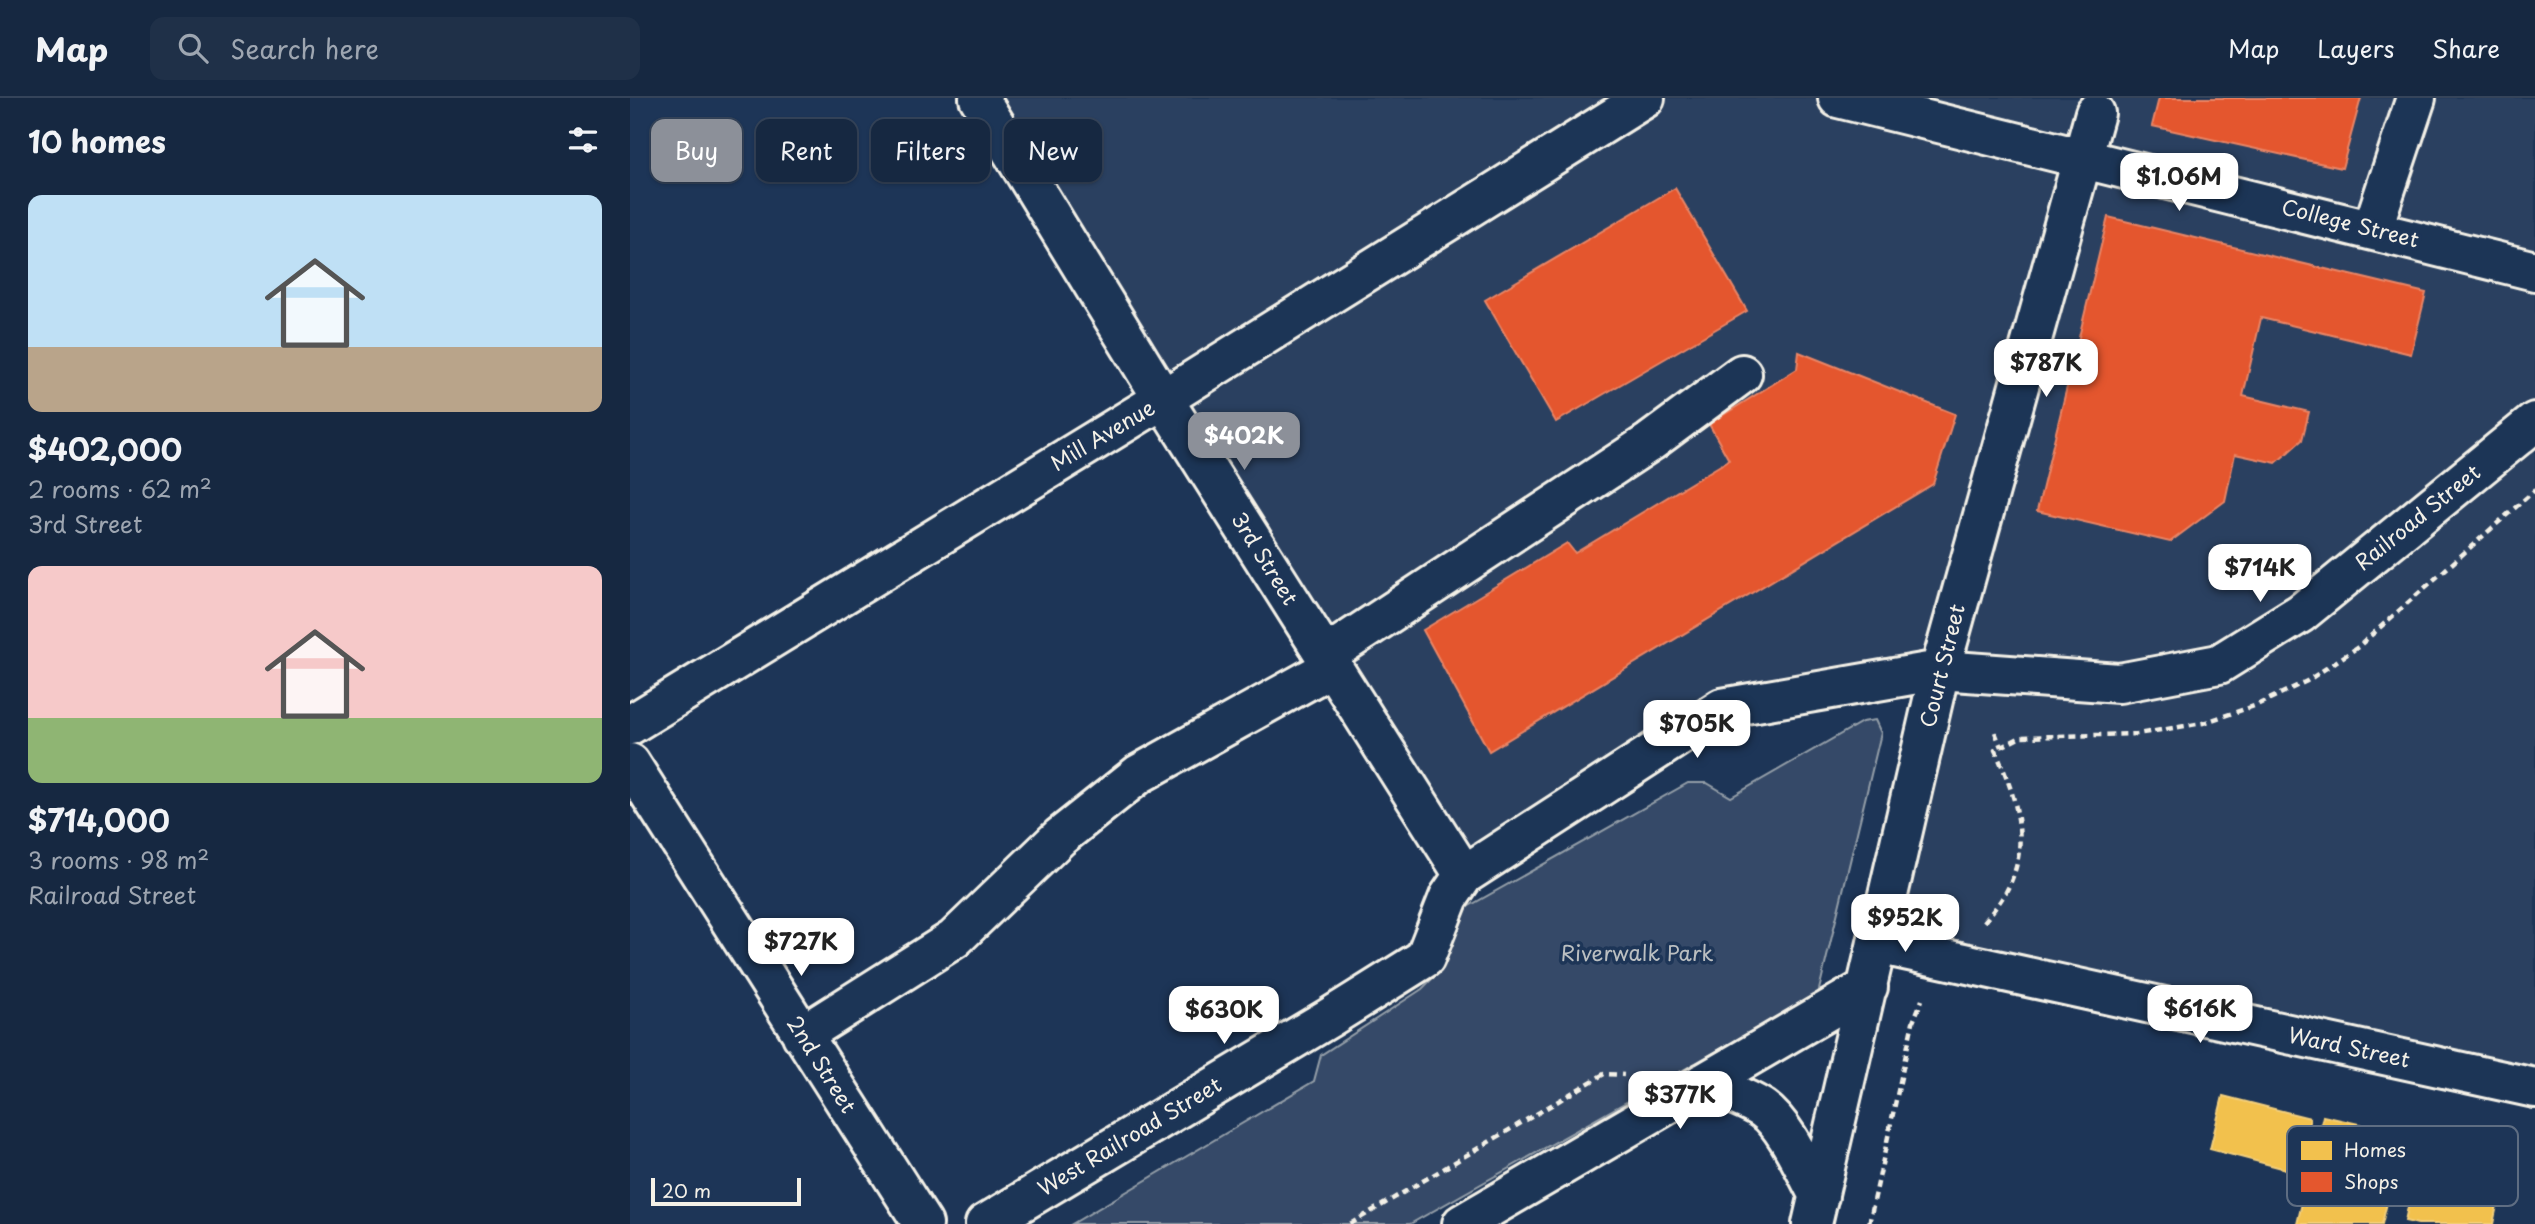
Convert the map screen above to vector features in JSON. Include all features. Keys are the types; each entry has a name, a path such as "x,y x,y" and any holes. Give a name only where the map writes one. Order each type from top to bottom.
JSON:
{"street":[{"name":"3rd Street","path":"979,98 1163,400 1464,874"},
{"name":"Mill Avenue","path":"630,725 1163,400 1645,98"},
{"name":"College Street","path":"1838,98 2535,271"},
{"path":"2372,230 2416,98"},
{"name":"Court Street","path":"1816,1210 1940,670 2097,103"},
{"path":"802,1035 954,939 1060,837 1139,774 1329,661 1650,442 1742,374"},
{"name":"Railroad Street","path":"1940,670 2119,682 2219,664 2301,613 2535,422"},
{"name":"West Railroad Street","path":"985,1224 1425,958 1449,897 1464,874 1722,708 1940,670"},
{"name":"2nd Street","path":"630,763 923,1224"},
{"name":"Ward Street","path":"1877,944 2535,1088"},
{"path":"1462,1224 1868,987"},
{"path":"1703,1083 1741,1097 1765,1110 1780,1127 1816,1210"}],"path":[{"path":"1995,732 2001,747"},
{"path":"1869,1224 1913,1022 1922,999"}],"shaded area":[{"path":"979,98 2535,98 2535,1088 1877,944 1940,671 1722,708 1464,875 1031,182 1102,182 1102,119 1004,119 1004,138"}],"green space":[{"name":"Riverwalk Park","path":"1875,720 1881,733 1818,994 1410,1224 1072,1224 1314,1081 1321,1055 1422,989 1435,976 1464,909 1688,783 1707,783 1731,797 1862,722"}],"building: Homes":[{"path":"2223,1096 2310,1118 2308,1126 2287,1126 2287,1169 2210,1149"},
{"path":"2323,1116 2368,1126 2321,1126"},
{"path":"2301,1206 2386,1206 2382,1224 2297,1224"},
{"path":"2408,1206 2497,1206 2493,1224 2418,1224 2405,1221"}],"building: Shops":[{"path":"2159,98 2361,98 2342,168 2152,126"},
{"path":"1675,188 1747,311 1556,422 1485,300"},
{"path":"2108,217 2426,293 2411,354 2261,318 2243,396 2309,412 2302,440 2276,463 2235,454 2225,501 2170,542 2037,511"},
{"path":"1799,352 1955,414 1933,484 1489,751 1423,630 1567,543 1575,553 1729,460 1709,424 1797,369"}]}
